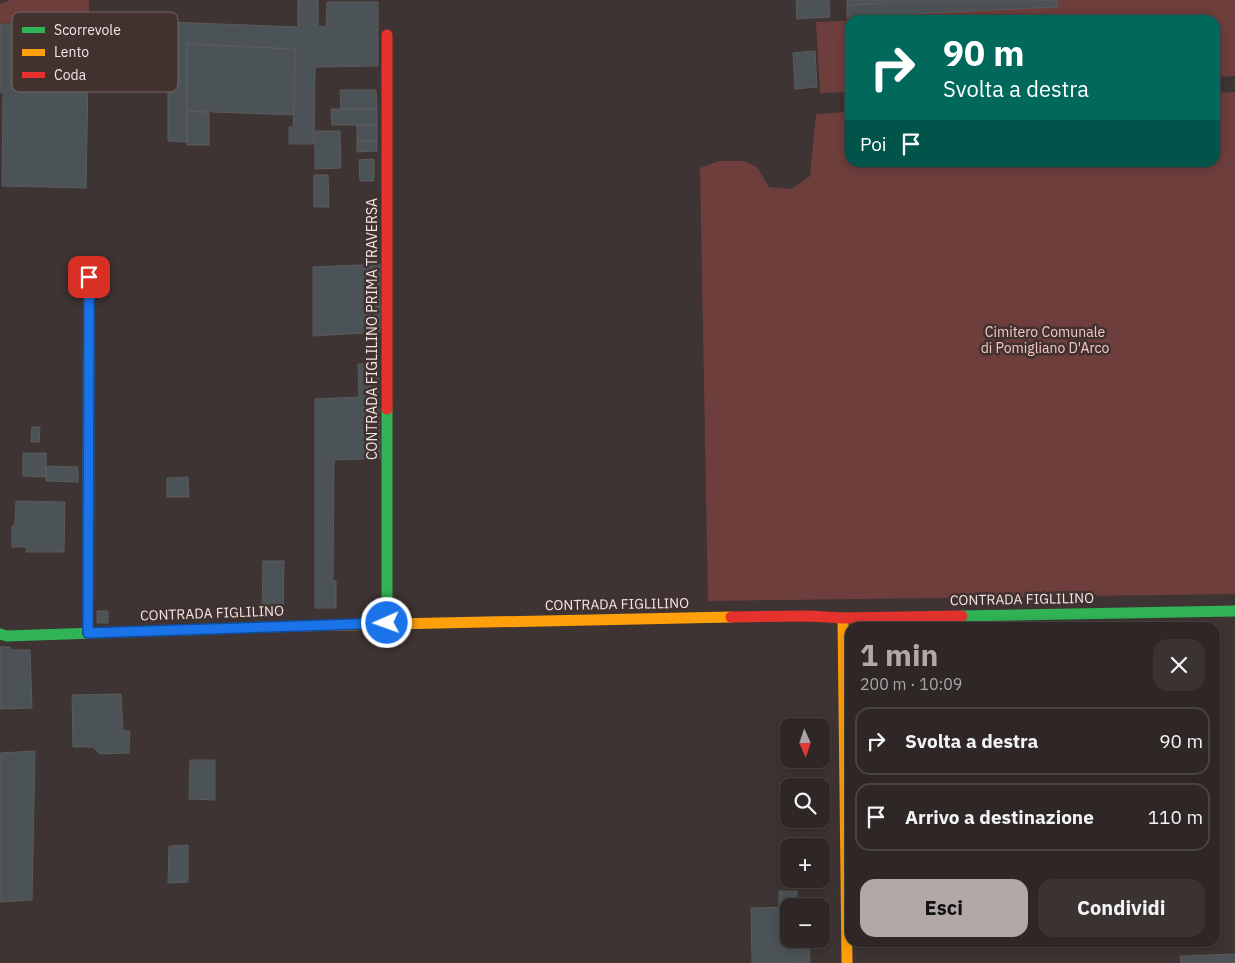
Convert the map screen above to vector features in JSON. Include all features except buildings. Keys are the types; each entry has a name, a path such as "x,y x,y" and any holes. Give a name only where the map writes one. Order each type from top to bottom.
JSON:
{"street":[{"name":"CONTRADA FIGLILINO PRIMA TRAVERSA","path":"387,35 387,623"},
{"name":"CONTRADA FIGLILINO","path":"0,634 7,636 387,623 1235,611"},
{"path":"843,618 845,790"},
{"path":"847,947 847,963"}],"lane":[{"path":"88,633 89,277"}],"green space":[{"path":"10,0 89,0 90,12 12,12 12,23 0,23 0,4"},
{"path":"1057,0 1235,0 1235,76 1220,77 1220,15 889,15 1057,7"},
{"path":"845,21 845,92 820,93 816,22"},
{"name":"Cimitero Comunale di Pomigliano D'Arco","path":"1235,92 1235,594 708,601 700,168 719,161 743,161 757,167 769,187 791,189 810,176 816,114 845,112 845,167 1220,167 1220,93"}],"traffic: fast":[{"path":"387,409 387,623"},
{"path":"962,616 1235,611"},
{"path":"0,634 7,636 298,626"}],"traffic: slow":[{"path":"298,626 731,617"},
{"path":"843,618 845,790"},
{"path":"847,947 847,963"}],"traffic: jam":[{"path":"387,35 387,409"},
{"path":"731,617 962,616"}],"route":[{"path":"89,277 88,633 387,623"}]}
